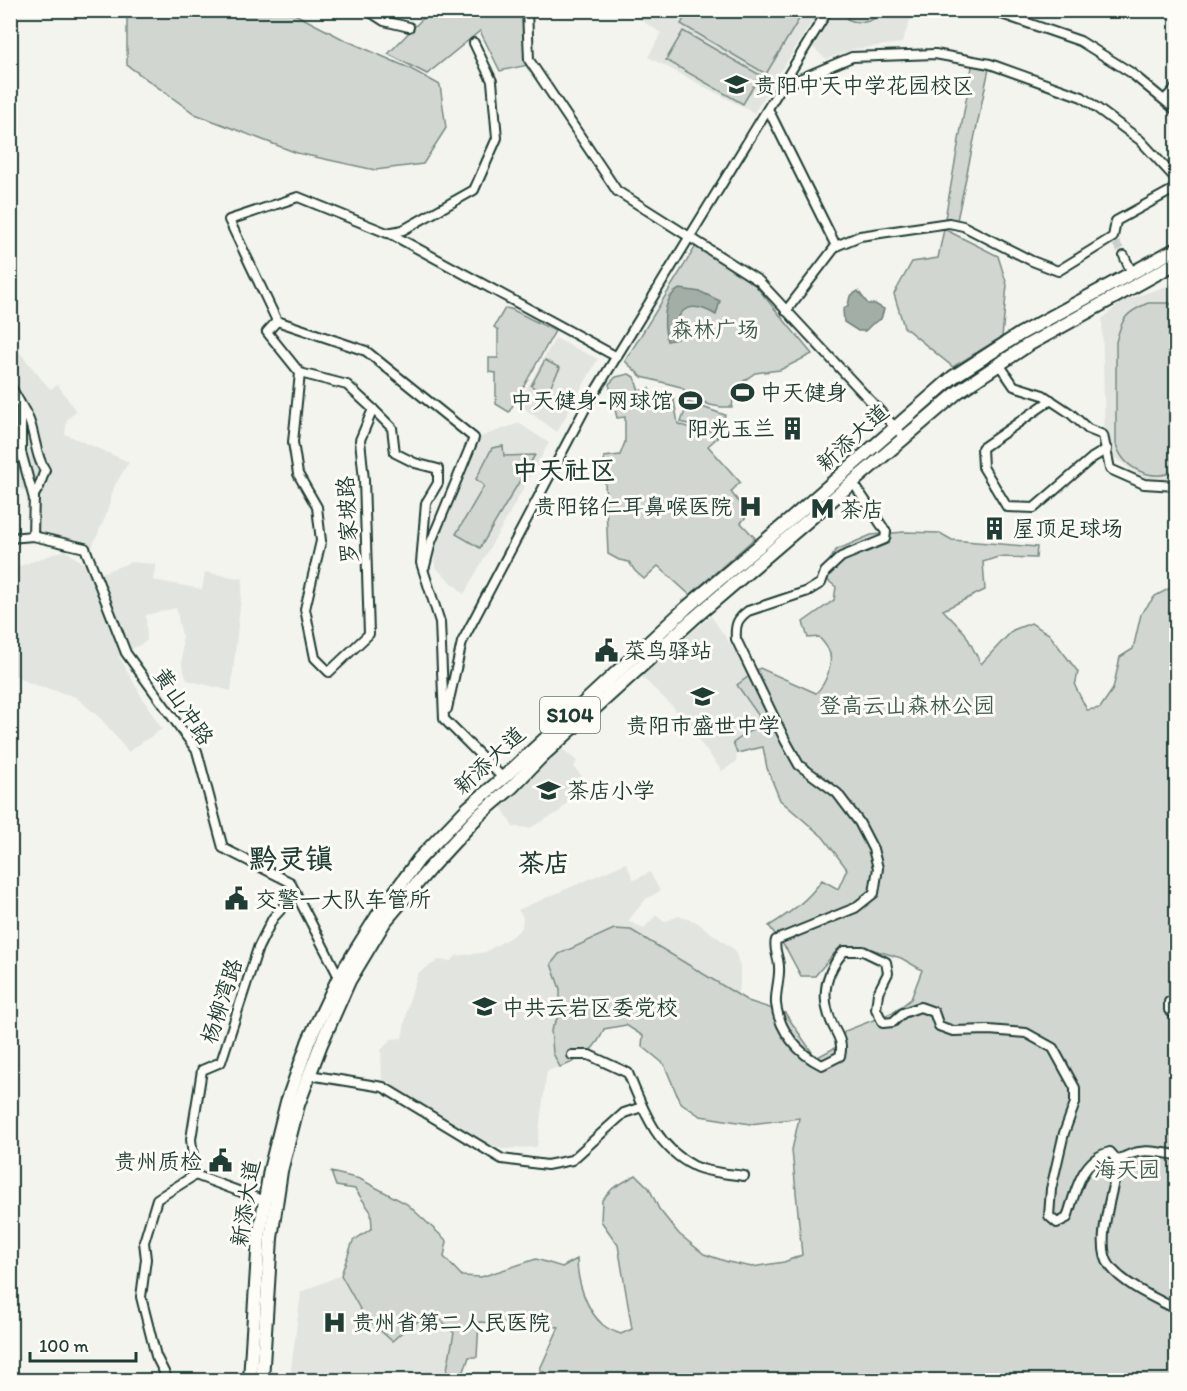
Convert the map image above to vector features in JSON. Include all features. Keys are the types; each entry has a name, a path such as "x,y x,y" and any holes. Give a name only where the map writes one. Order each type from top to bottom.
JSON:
{"main road":[{"name":"新添大道","path":"250,1380 259,1237 270,1170 287,1102 309,1040 378,915 419,859 469,807 686,608 952,377 1020,334 1176,249"},
{"name":"新添大道","path":"262,1380 271,1238 281,1171 298,1105 344,979 385,921 478,816 511,788 542,756 693,619 959,391 1028,345 1176,263"},
{"path":"1133,287 1176,272"}],"street":[{"path":"367,10 384,21 409,27"},
{"path":"527,10 529,60 617,191 759,281 904,437"},
{"path":"444,719 462,642 587,405 828,10"},
{"path":"990,10 1080,41 1130,72 1176,110"},
{"path":"387,233 403,231 474,190 493,149 497,138 492,81 474,43"},
{"path":"782,87 852,57 935,54 990,64 1082,97 1140,140 1176,179"},
{"path":"1165,99 1176,88"},
{"path":"768,109 836,246"},
{"path":"786,311 836,246 860,236 949,224 963,226 1032,261 1058,271 1115,240 1116,221 1176,188"},
{"path":"424,570 430,542 474,438 366,351 277,321 229,220 298,197 387,233 617,357"},
{"path":"1124,256 1132,273"},
{"path":"277,321 267,332 300,373 347,385 392,428 395,453 415,463 438,468 438,483 426,503 421,563 440,622 444,719 503,778"},
{"path":"999,364 1014,386 1043,395 1070,413 1088,429 1103,435 1110,469 1143,484 1176,486"},
{"name":"罗家坡路","path":"300,373 293,442 298,474 317,507 321,541 305,609 315,658 329,672 369,634 364,480 360,440 373,409"},
{"path":"10,385 28,418 37,444 39,462 45,470 34,495"},
{"path":"1051,400 982,448 983,467 1007,507 1034,508 1092,458 1107,449"},
{"path":"21,406 21,452 34,495 33,536"},
{"path":"852,481 886,532 885,538 841,557 825,572 821,583 808,591 748,611 740,616 735,626 736,639 799,765 837,793 859,822 873,849 878,868 874,893 855,908 776,940 774,945 779,964 776,1002 780,1026 808,1058 822,1065 840,1056 843,1046 830,1019 824,993 832,964 844,951 863,951 886,962 888,973 878,993 876,1009 883,1023 893,1022 903,1013 920,1007 934,1012 939,1026 954,1031 989,1029 1026,1033 1053,1048 1076,1088 1075,1103 1064,1133 1051,1189 1049,1216 1057,1223 1067,1218 1082,1173 1099,1155 1110,1152 1118,1161"},
{"name":"黄山冲路","path":"10,538 33,536 85,548 126,653 197,751 223,848 290,882 344,979"},
{"name":"杨柳湾路","path":"195,1176 191,1139 202,1070 221,1062 258,948 273,918 296,893"},
{"path":"1176,999 1169,1002 1169,1010 1176,1016"},
{"path":"573,1055 589,1055 628,1073 642,1107 661,1142 694,1167 744,1176"},
{"path":"309,1075 383,1087 502,1159 547,1165 573,1160 624,1113 642,1107"},
{"path":"1176,1155 1148,1150 1127,1154 1118,1161 1104,1223 1104,1251 1109,1266 1125,1280 1176,1310"},
{"path":"168,1380 156,1356 141,1297 146,1259 144,1242 157,1199 195,1176 265,1201"}],"shaded area":[{"name":"贵阳中天中学花园校区","path":"627,11 819,11 754,113 648,57 661,33"},
{"path":"836,11 913,11 902,43 855,49 826,59 812,47"},
{"path":"1176,283 1176,486 1143,478 1105,451 1102,319 1122,301"},
{"path":"680,289 701,292 720,301 716,315 699,308 686,309 678,320 677,339 667,341 665,312 667,304 674,293"},
{"path":"858,291 868,304 875,304 884,309 881,319 865,331 858,331 844,322 843,310 848,305 850,296"},
{"path":"555,338 598,359 557,432 518,404"},
{"path":"10,341 50,389 58,385 76,411 67,420 65,434 129,462 115,485 105,518 92,547 39,533 26,492 11,484"},
{"path":"519,423 549,443 464,594 435,567 433,542 480,437"},
{"path":"65,550 87,566 91,577 131,562 156,564 153,580 202,589 205,572 243,579 231,691 187,680 182,665 182,636 176,608 146,615 147,641 119,656 162,729 128,752 102,720 76,697 29,683 11,673 13,631 11,630 11,569"},
{"name":"贵阳市盛世中学","path":"711,616 751,674 737,685 760,716 754,728 733,743 737,753 736,762 722,771 673,707 640,675"},
{"name":"茶店小学","path":"561,748 577,761 574,767 581,775 577,792 559,812 530,828 513,827 501,806"},
{"name":"中共云岩区委党校","path":"626,863 634,880 650,872 660,891 646,899 628,921 644,928 656,915 664,922 678,916 695,921 735,950 740,967 740,986 737,995 631,930 613,929 559,954 551,964 560,989 560,1013 551,1030 553,1053 560,1067 547,1071 537,1147 503,1149 469,1137 382,1083 381,1050 391,1039 402,1038 409,1001 418,973 439,960 451,961 456,956 485,952 514,935 522,927 523,917 518,910"},
{"name":"贵州省第二人民医院","path":"341,1275 364,1316 407,1328 433,1312 455,1333 445,1380 292,1380 291,1368 301,1292"}],"green space":[{"path":"689,10 804,11 766,74 681,24"},
{"path":"127,11 289,11 440,85 446,128 423,164 375,170 297,153 195,114 127,65"},
{"path":"430,11 525,11 528,65 500,71 480,31 427,74 388,54"},
{"path":"852,11 882,11 875,18 857,22 847,19"},
{"path":"683,31 760,75 743,104 666,60"},
{"path":"973,61 990,64 956,225 944,224"},
{"path":"944,229 998,256 1007,285 1002,337 953,367 904,327 894,294 912,262 938,258"},
{"name":"森林广场","path":"696,246 755,285 812,354 780,370 755,373 741,383 734,393 732,407 710,405 690,396 681,387 642,377 625,361"},
{"path":"1148,303 1169,303 1176,307 1176,470 1158,475 1132,467 1120,453 1116,444 1116,342 1120,327 1129,313"},
{"path":"505,308 555,331 509,412 496,404 496,373 489,372 489,358 498,358 498,330 494,327"},
{"path":"545,360 560,368 546,394 531,386"},
{"path":"629,374 634,377 639,391 649,388 655,405 674,400 678,424 718,437 708,446 740,482 731,492 748,514 741,523 755,538 690,595 658,566 644,579 629,562 608,554 604,457 620,455 625,442 625,417 617,418 609,384 616,377"},
{"path":"688,402 725,415 719,434 681,422"},
{"path":"503,446 504,456 535,455 480,548 456,534 484,486 476,479 492,448"},
{"path":"904,532 940,533 952,540 1037,547 1036,558 998,557 983,562 985,590 943,610 965,633 981,664 1013,630 1031,623 1049,634 1078,672 1075,686 1087,710 1100,708 1113,689 1120,657 1133,649 1141,614 1155,596 1176,585 1176,1380 554,1380 540,1369 559,1327 479,1322 477,1357 469,1357 461,1380 445,1380 454,1333 433,1312 407,1328 392,1341 364,1316 341,1275 353,1241 372,1228 371,1212 355,1189 336,1186 331,1172 360,1179 407,1204 447,1241 444,1257 462,1276 481,1277 536,1259 562,1267 577,1259 581,1286 587,1303 603,1325 621,1334 632,1329 618,1245 601,1221 602,1200 613,1188 636,1175 649,1188 659,1209 679,1234 704,1254 752,1267 784,1262 802,1255 792,1150 799,1118 750,1124 700,1116 680,1102 664,1064 642,1046 643,1036 626,1025 604,1029 597,1043 587,1053 560,1067 553,1053 551,1030 560,1013 560,989 551,964 559,954 614,929 631,930 748,1001 785,1013 816,1058 838,1046 845,1031 894,1012 911,999 922,970 901,958 861,946 838,949 815,976 801,976 787,950 769,926 798,906 822,880 838,889 847,869 823,837 780,800 767,768 763,747 737,753 733,743 754,728 759,716 737,685 760,668 816,693 823,684 830,666 830,654 819,637 808,638 803,622 834,600 836,587 821,575 836,550 871,535"}],"tunnel":[{"path":"1116,243 1124,256"}],"place":[{"name":"贵阳中天中学花园校区","path":"736,85"},
{"name":"中天健身","path":"742,392"},
{"name":"中天健身-网球馆","path":"691,400"},
{"name":"阳光玉兰","path":"793,428"},
{"name":"贵阳铭仁耳鼻喉医院","path":"750,506"},
{"name":"茶店","path":"822,509"},
{"name":"屋顶足球场","path":"995,528"},
{"name":"菜鸟驿站","path":"606,650"},
{"name":"贵阳市盛世中学","path":"703,696"},
{"name":"茶店小学","path":"549,790"},
{"name":"交警一大队车管所","path":"237,899"},
{"name":"中共云岩区委党校","path":"484,1007"},
{"name":"贵州质检","path":"220,1161"},
{"name":"贵州省第二人民医院","path":"334,1322"}],"district":[{"name":"中天社区","path":"564,470"},
{"name":"黔灵镇","path":"291,858"},
{"name":"茶店","path":"544,863"}],"park label":[{"name":"登高云山森林公园","path":"907,705"},
{"name":"海天园","path":"1127,1169"}]}
